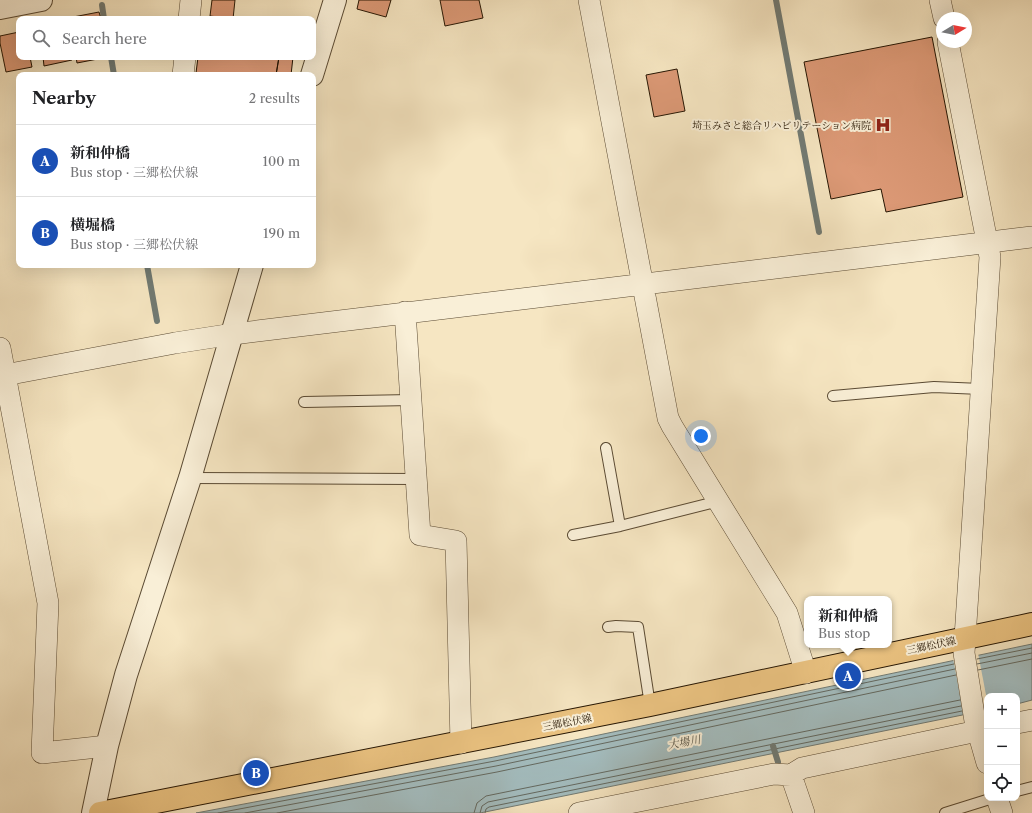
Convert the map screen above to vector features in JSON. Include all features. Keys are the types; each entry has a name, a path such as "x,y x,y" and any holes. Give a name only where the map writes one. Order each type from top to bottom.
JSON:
{"main road":[{"name":"三郷松伏線","path":"100,813 461,743 806,673 965,645 1032,624"}],"street":[{"path":"0,8 41,0"},
{"path":"189,16 191,0"},
{"path":"313,72 336,0"},
{"path":"590,0 668,418 787,613 806,673"},
{"path":"940,0 943,12"},
{"path":"949,48 990,257 965,645 984,748"},
{"path":"183,72 185,60"},
{"path":"3,376 175,343 233,334 1032,237"},
{"path":"93,813 107,746 126,675 190,478 251,268"},
{"path":"405,312 420,535 456,541 461,743"},
{"path":"0,348 3,376 48,603 42,753 107,746"},
{"path":"1020,722 1032,720"},
{"path":"579,813 774,774 791,775 802,768 980,727"},
{"path":"791,775 804,813"},
{"path":"998,801 1002,813"}],"lane":[{"path":"833,396 934,387 981,389"},
{"path":"304,402 411,400"},
{"path":"606,448 620,526"},
{"path":"190,478 416,479"},
{"path":"573,535 620,526 719,501"},
{"path":"608,627 638,627 650,705"},
{"path":"1020,790 1032,787"},
{"path":"945,813 984,801"}],"water":[{"name":"大場川","path":"1032,644 1032,700 1020,703 1020,693 984,693 984,711 480,813 196,813 494,757"}],"pier":[{"path":"978,653 986,693 984,693 984,713 964,716 953,658"}],"building":[{"path":"212,0 235,0 233,16 210,16"},
{"path":"359,0 391,0 386,17 357,9"},
{"path":"440,0 479,0 483,18 445,26"},
{"path":"99,12 100,16 78,16"},
{"path":"16,33 16,60 31,60 32,67 6,72 0,36"},
{"name":"埼玉みさと総合リハビリテーション病院","path":"932,37 963,197 886,212 881,189 831,199 804,62"},
{"path":"43,60 72,60 44,66"},
{"path":"76,60 92,60 77,63"},
{"path":"198,60 278,60 276,72 196,72"},
{"path":"278,60 293,60 291,72 276,72"},
{"path":"677,69 685,111 654,117 646,75"}],"waterway":[{"path":"776,0 819,232"},
{"path":"102,5 104,16"},
{"path":"112,60 114,72"},
{"path":"148,268 157,321"},
{"path":"773,746 778,762"}],"place":[{"name":"埼玉みさと総合リハビリテーション病院","path":"883,125"},
{"name":"新和仲橋","path":"848,676"},
{"name":"横堀橋","path":"256,773"}]}
